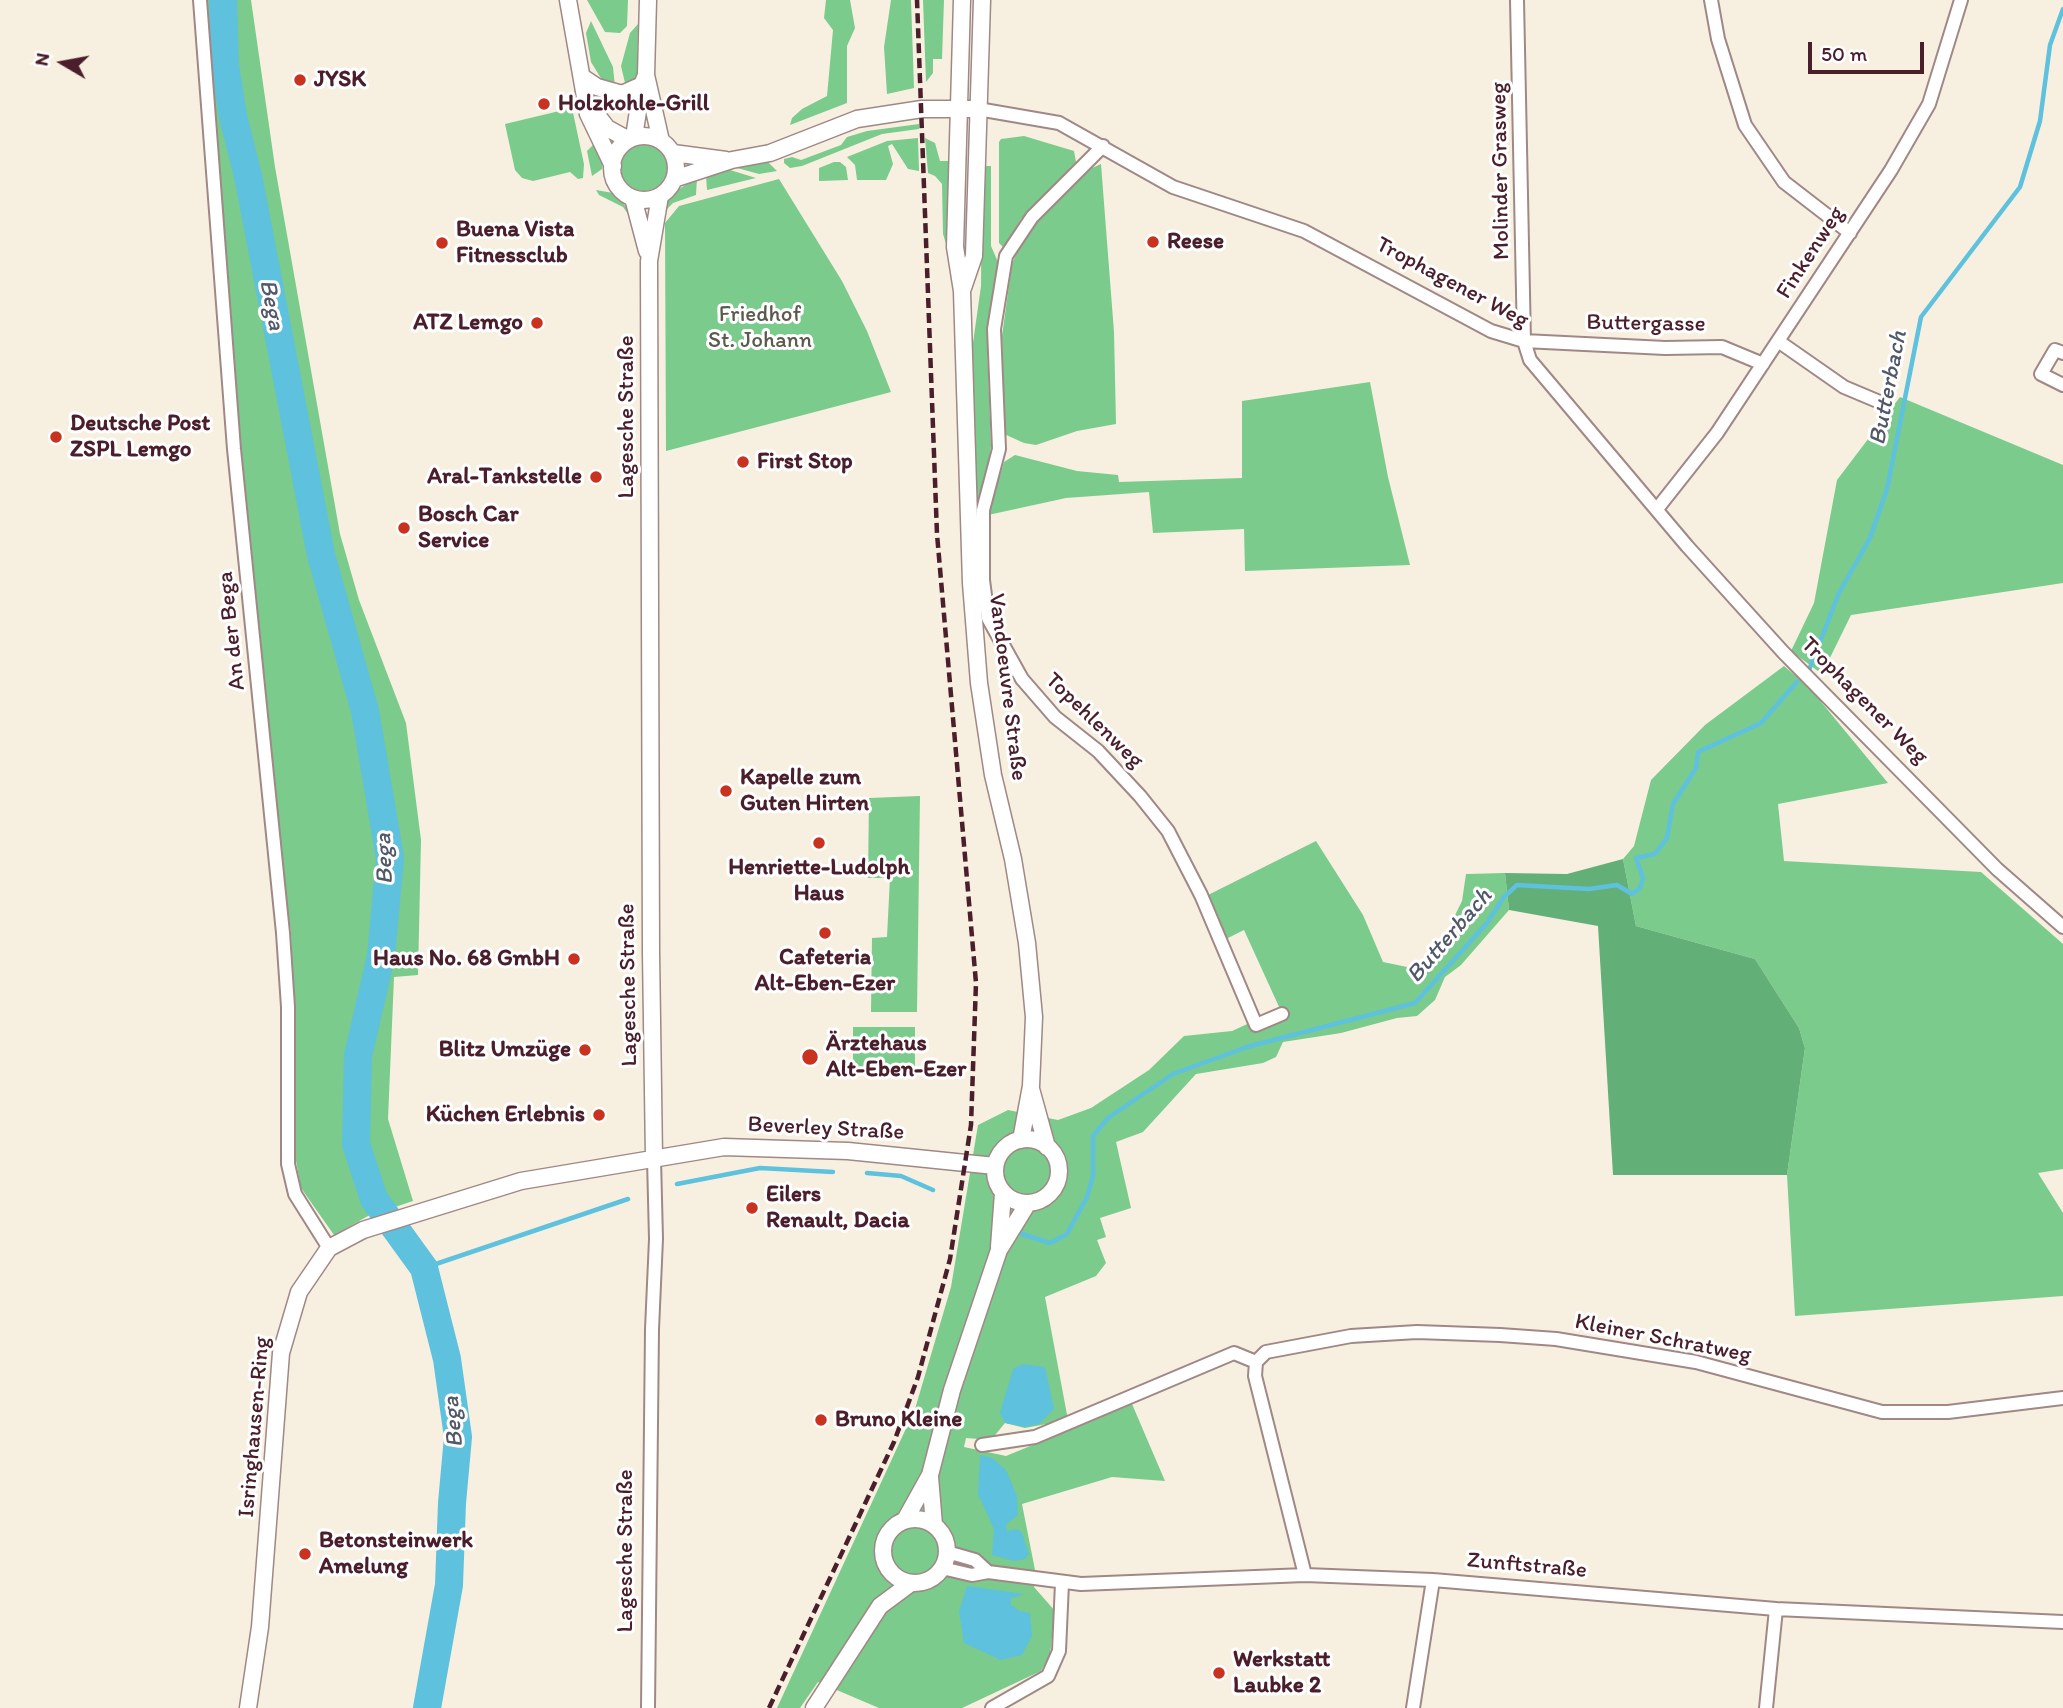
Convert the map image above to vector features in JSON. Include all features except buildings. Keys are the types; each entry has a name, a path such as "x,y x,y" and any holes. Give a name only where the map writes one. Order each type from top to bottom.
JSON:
{"street":[{"name":"An der Bega","path":"200,0 234,449 284,933 288,1007 288,1164 295,1194 330,1248"},
{"path":"568,0 586,102 597,136 613,166 618,185 633,198 650,200 660,196 674,179 673,153 661,141 644,80"},
{"path":"613,166 618,150 631,139 644,80 648,0"},
{"name":"Vandoeuvre Straße","path":"962,0 955,247 962,291 966,480 979,682 993,775 1013,859 1027,943 1034,1017 1031,1086 1021,1140"},
{"name":"Vandoeuvre Straße","path":"962,291 974,256 982,0"},
{"name":"Molinder Grasweg","path":"1517,0 1522,134 1524,341"},
{"path":"1712,0 1718,39 1745,125 1784,182 1850,233"},
{"name":"Finkenweg","path":"1657,509 1717,433 1763,365 1850,233 1929,104 1961,0"},
{"path":"582,77 597,87 622,94 644,80"},
{"path":"586,102 607,128 631,139 661,141"},
{"name":"Trophagener Weg","path":"674,179 732,160 770,153 857,119 894,112 978,109 1059,123 1173,187 1304,231 1491,331 1524,341 1530,360 1783,652 1997,869 2063,927"},
{"name":"Topehlenweg","path":"1103,146 1032,217 1006,256 994,329 999,449 983,510 984,580 988,618 1022,679 1055,718 1106,760 1168,831 1201,895 1256,1025 1282,1014"},
{"name":"Trophagener Weg","path":"673,153 732,160"},
{"name":"Lagesche Straße","path":"648,1708 652,1329 656,1239 651,952 649,261 660,196"},
{"name":"Lagesche Straße","path":"633,198 649,261"},
{"name":"Buttergasse","path":"1524,341 1665,348 1722,347 1763,365"},
{"path":"1778,341 1844,387 1882,402"},
{"path":"2063,353 2055,350 2041,374 2063,385"},
{"name":"Vandoeuvre Straße","path":"1031,1086 1047,1147"},
{"path":"905,1520 930,1475 952,1390 999,1250 1028,1203 1046,1196 1057,1181 1057,1162 1047,1147 1035,1140 1021,1140 1007,1146 995,1166 995,1176 1003,1193 999,1250"},
{"name":"Beverley Straße","path":"654,1159 724,1147 752,1147 848,1151 995,1166"},
{"name":"Isringhausen-Ring","path":"248,1708 260,1627 281,1353 299,1292 330,1248 363,1230 521,1181 654,1159"},
{"path":"1003,1193 1028,1203"},
{"name":"Kleiner Schratweg","path":"1256,1362 1266,1352 1351,1336 1418,1332 1500,1335 1556,1339 1696,1362 1882,1412 1961,1411 2063,1398"},
{"path":"982,1445 1035,1437 1234,1353 1256,1362 1255,1376 1305,1575"},
{"path":"930,1475 934,1525"},
{"path":"814,1708 880,1606 911,1583 929,1580 945,1560 944,1537 934,1525 925,1520 905,1520 896,1524 884,1539 883,1558 886,1567 892,1575 911,1583"},
{"name":"Zunftstraße","path":"945,1560 972,1575 988,1572 1062,1583 1305,1575 1433,1580 1776,1609 2063,1622"},
{"path":"880,1606 886,1567"},
{"path":"1413,1708 1433,1580"},
{"path":"992,1708 1048,1676 1059,1651 1062,1583"},
{"path":"1766,1708 1776,1609"}],"green space":[{"path":"205,0 251,0 275,167 340,534 359,600 406,723 421,840 418,975 394,977 388,1119 413,1201 368,1216 334,1235 301,1188 296,1161 291,933 282,868 244,482"},
{"path":"587,0 628,0 627,26 620,33 605,32"},
{"path":"826,0 850,0 855,28 847,46 847,103 790,125 792,118 802,109 827,96 833,30 824,18"},
{"path":"891,0 911,0 914,88 887,94 884,47"},
{"path":"923,0 944,0 942,59 933,59 933,73 926,82"},
{"path":"591,21 613,67 615,87 602,80 591,62 586,33"},
{"path":"638,24 637,77 626,87 621,66 630,33"},
{"path":"572,108 584,164 583,178 578,179 570,172 533,181 522,178 515,170 505,124"},
{"path":"919,124 919,129 882,134 802,166 790,168 784,163 784,159 792,157 801,160 841,145 847,137 867,131"},
{"path":"1024,136 1074,151 1076,162 1021,219 1004,248 999,243 999,142 1001,139"},
{"path":"918,138 919,171 908,169 892,144 888,146 893,164 886,180 857,180 855,165 847,157 887,141"},
{"path":"925,138 935,143 940,161 949,161 950,257 943,234 942,184 928,173"},
{"path":"595,143 603,162 602,169 592,176 587,151"},
{"path":"644,145 660,152 667,168 660,184 644,191 628,184 621,168 628,152"},
{"path":"768,162 777,171 759,174 737,168"},
{"path":"840,162 846,167 848,180 819,181 819,168"},
{"path":"1101,164 1114,332 1116,424 1077,431 1036,445 1024,443 1004,434 1002,336 1012,264 1019,247 1039,218 1092,168"},
{"path":"982,166 991,166 991,246 998,262 987,345 991,446 978,522 974,522 970,364 981,286"},
{"path":"730,170 756,178 707,190 706,176"},
{"path":"697,178 696,195 673,203 664,212 664,205 679,189"},
{"name":"Friedhof St. Johann","path":"779,179 842,281 867,331 891,392 666,451 665,223 679,206"},
{"path":"596,190 613,193 632,213 631,218 623,207 599,195"},
{"path":"1370,382 1388,477 1410,565 1245,571 1244,529 1153,533 1149,492 1066,498 988,515 1004,462 1015,455 1077,471 1118,475 1119,482 1242,478 1242,401"},
{"path":"1900,397 2063,465 2063,583 1851,615 1822,674 1791,651 1814,603 1837,480"},
{"path":"1784,666 1808,686 1888,783 1778,804 1784,861 1981,872 2063,944 2063,1169 2038,1173 2063,1213 2063,1296 1795,1316 1787,1175 1805,1048 1799,1028 1755,959 1636,926 1623,859 1634,846 1651,780 1705,725"},
{"path":"920,796 917,1012 871,1012 872,938 887,937 890,878 868,878 869,798"},
{"path":"1316,841 1363,915 1383,962 1412,968 1433,960 1462,901 1466,874 1505,873 1509,910 1461,965 1445,977 1435,1000 1417,1016 1397,1018 1341,1033 1283,1042 1276,1057 1263,1063 1196,1074 1143,1132 1116,1142 1131,1208 1100,1218 1106,1237 1097,1240 1106,1263 1096,1276 1045,1297 1068,1420 1025,1428 1005,1423 991,1440 966,1438 964,1447 1006,1456 1132,1404 1165,1481 1112,1477 1022,1504 1035,1570 1034,1587 1055,1611 1050,1655 1041,1671 962,1708 879,1708 818,1682 800,1708 777,1708 915,1409 951,1287 978,1125 1008,1110 1058,1120 1091,1108 1149,1070 1184,1036 1232,1031 1280,1009 1244,930 1226,939 1208,895"},
{"path":"1623,859 1636,926 1755,959 1799,1028 1805,1048 1787,1175 1613,1175 1598,926 1509,910 1505,873 1567,874"},
{"path":"853,1027 915,1027 915,1067 853,1067"}],"water":[{"path":"1023,1364 1045,1367 1054,1409 1039,1424 1025,1427 1005,1423 1000,1413 1013,1369"},
{"path":"980,1455 992,1458 1006,1470 1017,1496 1018,1515 1006,1525 1007,1531 1018,1529 1022,1533 1029,1554 1025,1559 1014,1561 992,1555 994,1529 978,1494"},
{"path":"967,1586 1025,1594 1011,1598 1011,1605 1030,1613 1032,1636 1022,1655 1001,1660 964,1643 959,1611"}],"waterway":[{"name":"Bega","path":"223,0 225,65 233,116 248,176 321,555 365,711 390,858 381,956 358,1056 356,1144 374,1199 424,1268 447,1359 458,1437 449,1585 427,1708"},
{"name":"Butterbach","path":"1809,670 1839,593 1870,538 1887,489 1921,317 2020,187 2040,121 2050,45 2063,9"},
{"name":"Butterbach","path":"1022,1234 1050,1243 1067,1234 1087,1197 1093,1176 1093,1136 1108,1118 1173,1074 1247,1047 1415,1003 1487,923 1504,897 1517,885 1589,889 1617,885 1632,894 1640,888 1643,878 1636,858 1655,854 1667,838 1673,804 1696,768 1698,752 1761,723 1797,682"},
{"path":"677,1184 760,1168 833,1172"},
{"path":"867,1173 901,1176 933,1190"},
{"path":"424,1268 628,1199"}],"railway":[{"path":"769,1708 894,1442 918,1377 950,1259 971,1125 976,983 937,534 917,0"}],"place":[{"name":"JYSK","path":"300,80"},
{"name":"Holzkohle-Grill","path":"544,104"},
{"name":"Reese","path":"1153,242"},
{"name":"Buena Vista Fitnessclub","path":"442,243"},
{"name":"ATZ Lemgo","path":"537,323"},
{"name":"Deutsche Post ZSPL Lemgo","path":"56,437"},
{"name":"First Stop","path":"743,462"},
{"name":"Aral-Tankstelle","path":"596,477"},
{"name":"Bosch Car Service","path":"404,528"},
{"name":"Kapelle zum Guten Hirten","path":"726,791"},
{"name":"Henriette-Ludolph Haus","path":"819,843"},
{"name":"Cafeteria Alt-Eben-Ezer","path":"825,933"},
{"name":"Haus No. 68 GmbH","path":"574,959"},
{"name":"Blitz Umzüge","path":"585,1050"},
{"name":"Ärztehaus Alt-Eben-Ezer","path":"810,1057"},
{"name":"Küchen Erlebnis","path":"599,1115"},
{"name":"Eilers Renault, Dacia","path":"752,1208"},
{"name":"Bruno Kleine","path":"821,1420"},
{"name":"Betonsteinwerk Amelung","path":"305,1554"},
{"name":"Werkstatt Laubke 2","path":"1219,1673"}]}
